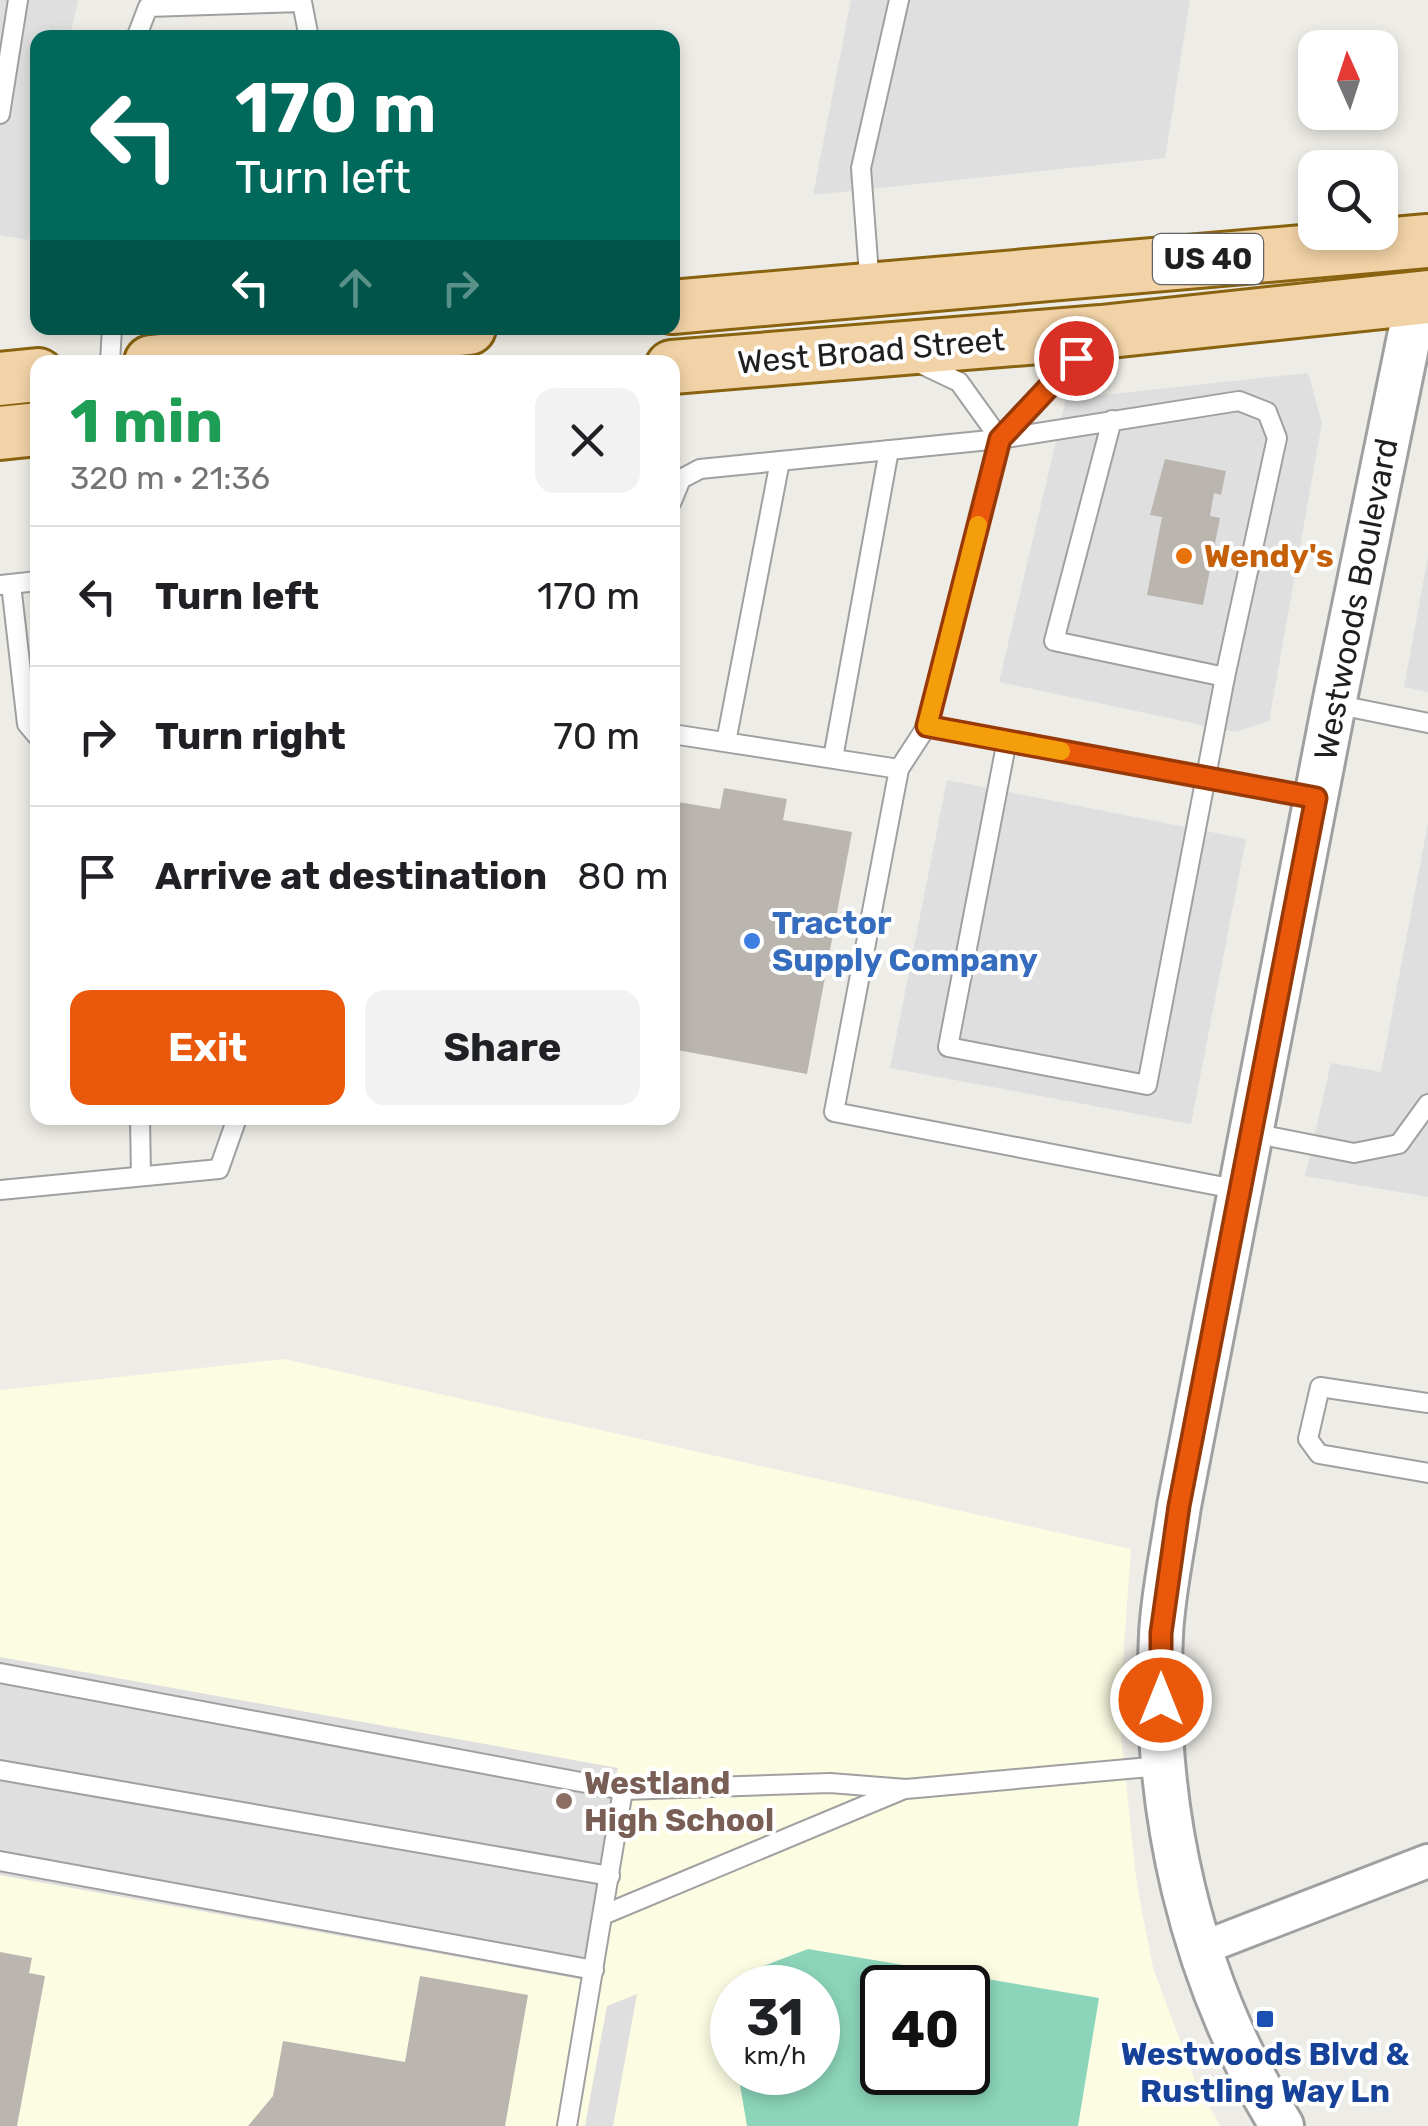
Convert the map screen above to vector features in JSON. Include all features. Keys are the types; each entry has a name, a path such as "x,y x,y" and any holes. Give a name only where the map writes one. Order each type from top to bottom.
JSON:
{"main road":[{"name":"West Broad Street","path":"680,306 1428,241"},
{"name":"West Broad Street","path":"680,367 1101,332 1422,297"},
{"path":"231,355 419,335"},
{"path":"0,379 30,376"}],"street":[{"name":"Westwoods Boulevard","path":"1282,2126 1210,1982 1175,1859 1161,1766 1164,1615 1179,1506 1334,704 1422,297"},
{"path":"1200,1948 1428,1861"}],"lane":[{"path":"0,114 18,0"},
{"path":"870,288 862,168 899,0"},
{"path":"139,30 148,7 302,2 307,30"},
{"path":"1101,332 1000,439 927,726 899,769 834,1112 1240,1190"},
{"path":"889,349 959,382 1000,439"},
{"path":"680,481 700,469 1000,439 1239,401 1267,412 1277,438 1146,1085 948,1047 1007,740"},
{"path":"1112,420 1054,641 1226,677"},
{"path":"833,758 890,450"},
{"path":"726,742 780,461"},
{"path":"30,582 5,585 30,727"},
{"path":"1334,704 1428,723"},
{"path":"927,726 1316,798"},
{"path":"680,735 899,769"},
{"path":"1251,1133 1354,1153 1398,1144 1428,1104"},
{"path":"140,1125 141,1176"},
{"path":"0,1190 219,1169 235,1125"},
{"path":"1428,1403 1320,1388 1308,1439 1318,1454 1428,1473"},
{"path":"0,1672 623,1790 830,1782 906,1789 1161,1766"},
{"path":"0,1770 610,1876"},
{"path":"603,1915 906,1789"},
{"path":"568,2126 623,1790"},
{"path":"0,1860 594,1970"}],"shaded area":[{"path":"0,0 78,0 72,30 30,30 30,231 28,240 0,235"},
{"path":"851,0 1190,0 1165,158 813,195"},
{"path":"1308,373 1322,423 1269,721 1235,732 999,682 1066,399"},
{"path":"1428,556 1428,692 1404,687"},
{"path":"947,780 1246,839 1191,1124 890,1068"},
{"path":"1428,823 1428,1197 1305,1176 1331,1063 1381,1072"},
{"name":"Westland High School","path":"284,1359 1131,1549 1119,1717 1137,1885 1153,1968 1196,2083 1220,2126 0,2126 0,1390"},
{"path":"0,1657 618,1768 585,1980 0,1875"},
{"path":"637,1994 613,2126 585,2126 607,2006"}],"green space":[{"path":"808,1949 903,1965 860,1965 860,2095 990,2095 990,1980 1099,1998 1078,2126 747,2126 742,2095 840,2095 840,1965 766,1965"}],"building":[{"name":"Wendy's","path":"1165,459 1226,471 1221,495 1214,493 1210,516 1220,518 1203,605 1147,595 1162,517 1150,515"},
{"name":"Tractor Supply Company","path":"724,788 787,799 783,820 852,832 807,1074 680,1050 680,802 720,809"},
{"path":"0,1952 32,1958 29,1973 45,1976 17,2126 0,2126"},
{"path":"420,1976 528,1995 505,2126 248,2126 273,2096 283,2041 405,2062"}],"slow traffic":[{"path":"978,525 927,726 1061,751"}],"place":[{"name":"Wendy's","path":"1184,556"},
{"name":"Tractor Supply Company","path":"752,941"},
{"name":"Westland High School","path":"564,1801"},
{"name":"Westwoods Blvd & Rustling Way Ln","path":"1265,2019"}],"route":[{"path":"1076,358 1000,439 927,726 1316,798 1179,1506 1161,1633 1161,1700"}]}
